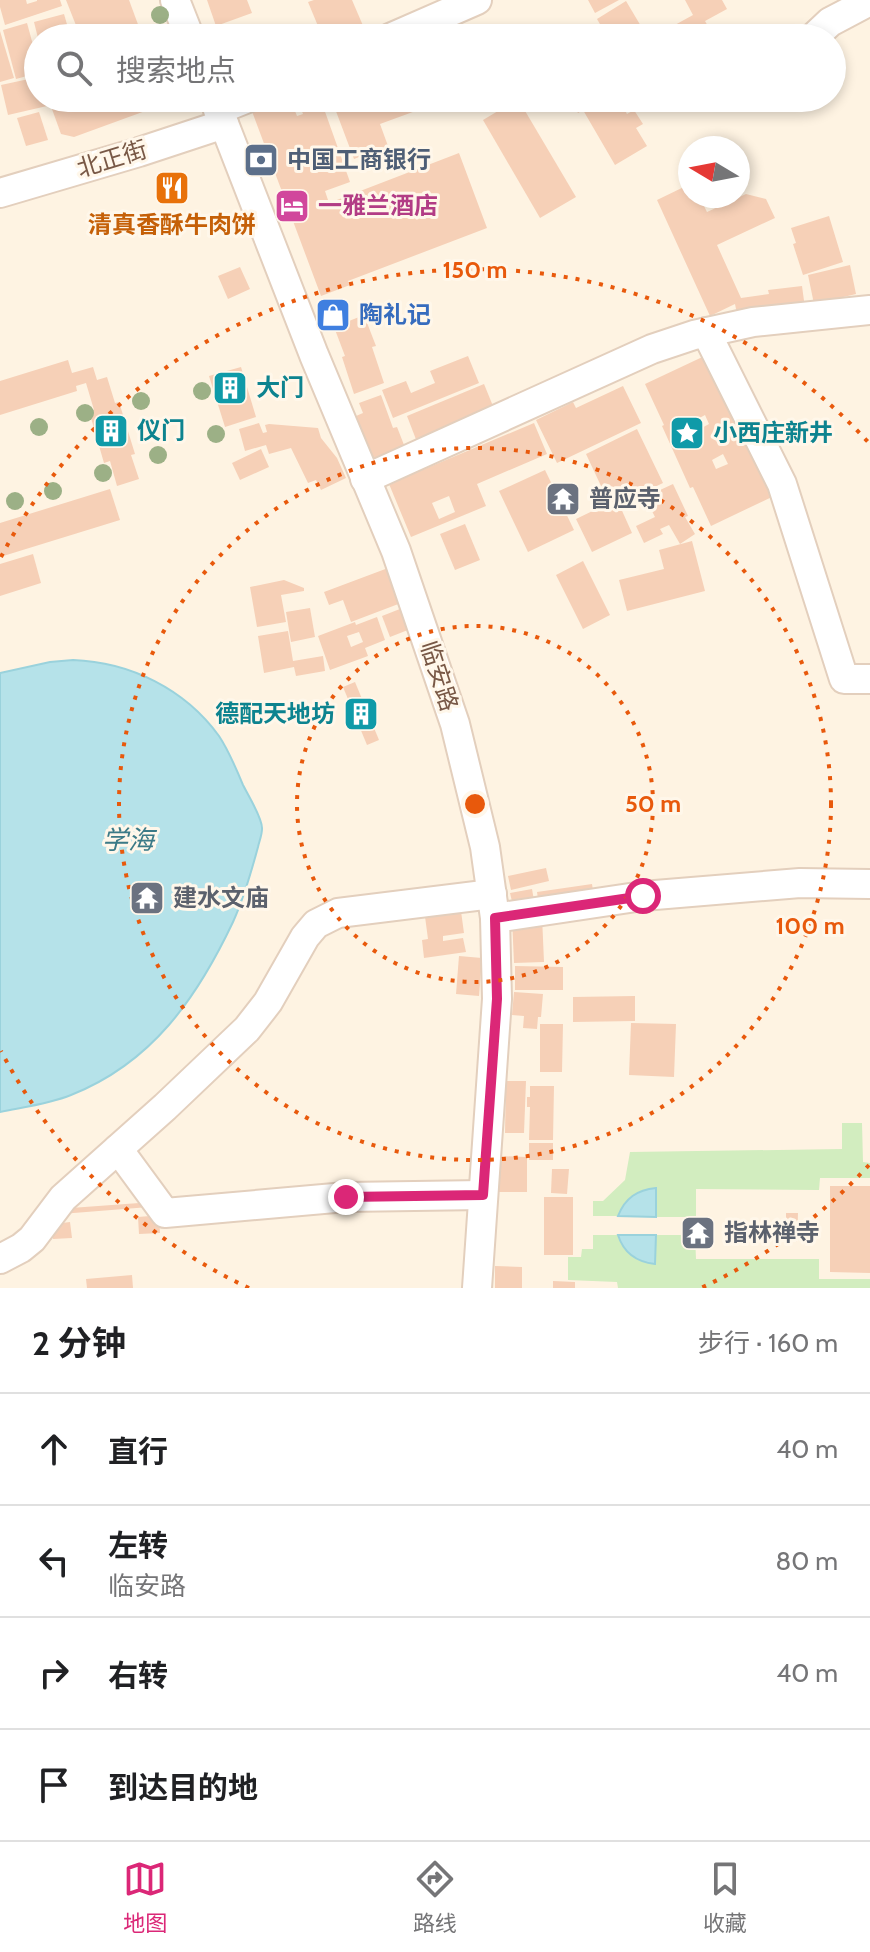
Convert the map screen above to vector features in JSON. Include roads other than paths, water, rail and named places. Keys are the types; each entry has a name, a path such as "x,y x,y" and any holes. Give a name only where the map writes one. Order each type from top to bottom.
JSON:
{"street":[{"path":"175,0 184,24"},
{"path":"422,24 477,0"},
{"path":"828,24 870,1"},
{"name":"北正街","path":"0,193 139,152 216,112"},
{"name":"临安路","path":"218,112 396,551 455,724 485,847 493,906 497,999 477,1288"},
{"path":"365,479 652,349 706,332 753,322 870,310"},
{"path":"706,332 782,484 844,679 870,679"},
{"path":"0,1259 32,1239 63,1198 247,1029 268,1002 305,937 316,924 338,913 493,906 800,883 870,884"},
{"path":"118,1149 165,1213 346,1197 483,1195"}],"water":[{"name":"学海","path":"73,660 115,666 135,673 155,681 190,705 205,719 226,748 258,813 262,834 233,922 204,977 169,1025 125,1065 100,1081 54,1101 0,1112 0,673"},
{"path":"656,1188 656,1217 618,1216 632,1196"},
{"path":"618,1235 656,1235 655,1264 632,1256"}],"place":[{"name":"中国工商银行","path":"261,160"},
{"name":"清真香酥牛肉饼","path":"172,188"},
{"name":"一雅兰酒店","path":"292,206"},
{"name":"陶礼记","path":"333,315"},
{"name":"大门","path":"230,388"},
{"name":"仪门","path":"111,431"},
{"name":"小西庄新井","path":"687,433"},
{"name":"普应寺","path":"563,499"},
{"name":"德配天地坊","path":"361,714"},
{"name":"建水文庙","path":"147,898"},
{"name":"指林禅寺","path":"698,1233"}]}
